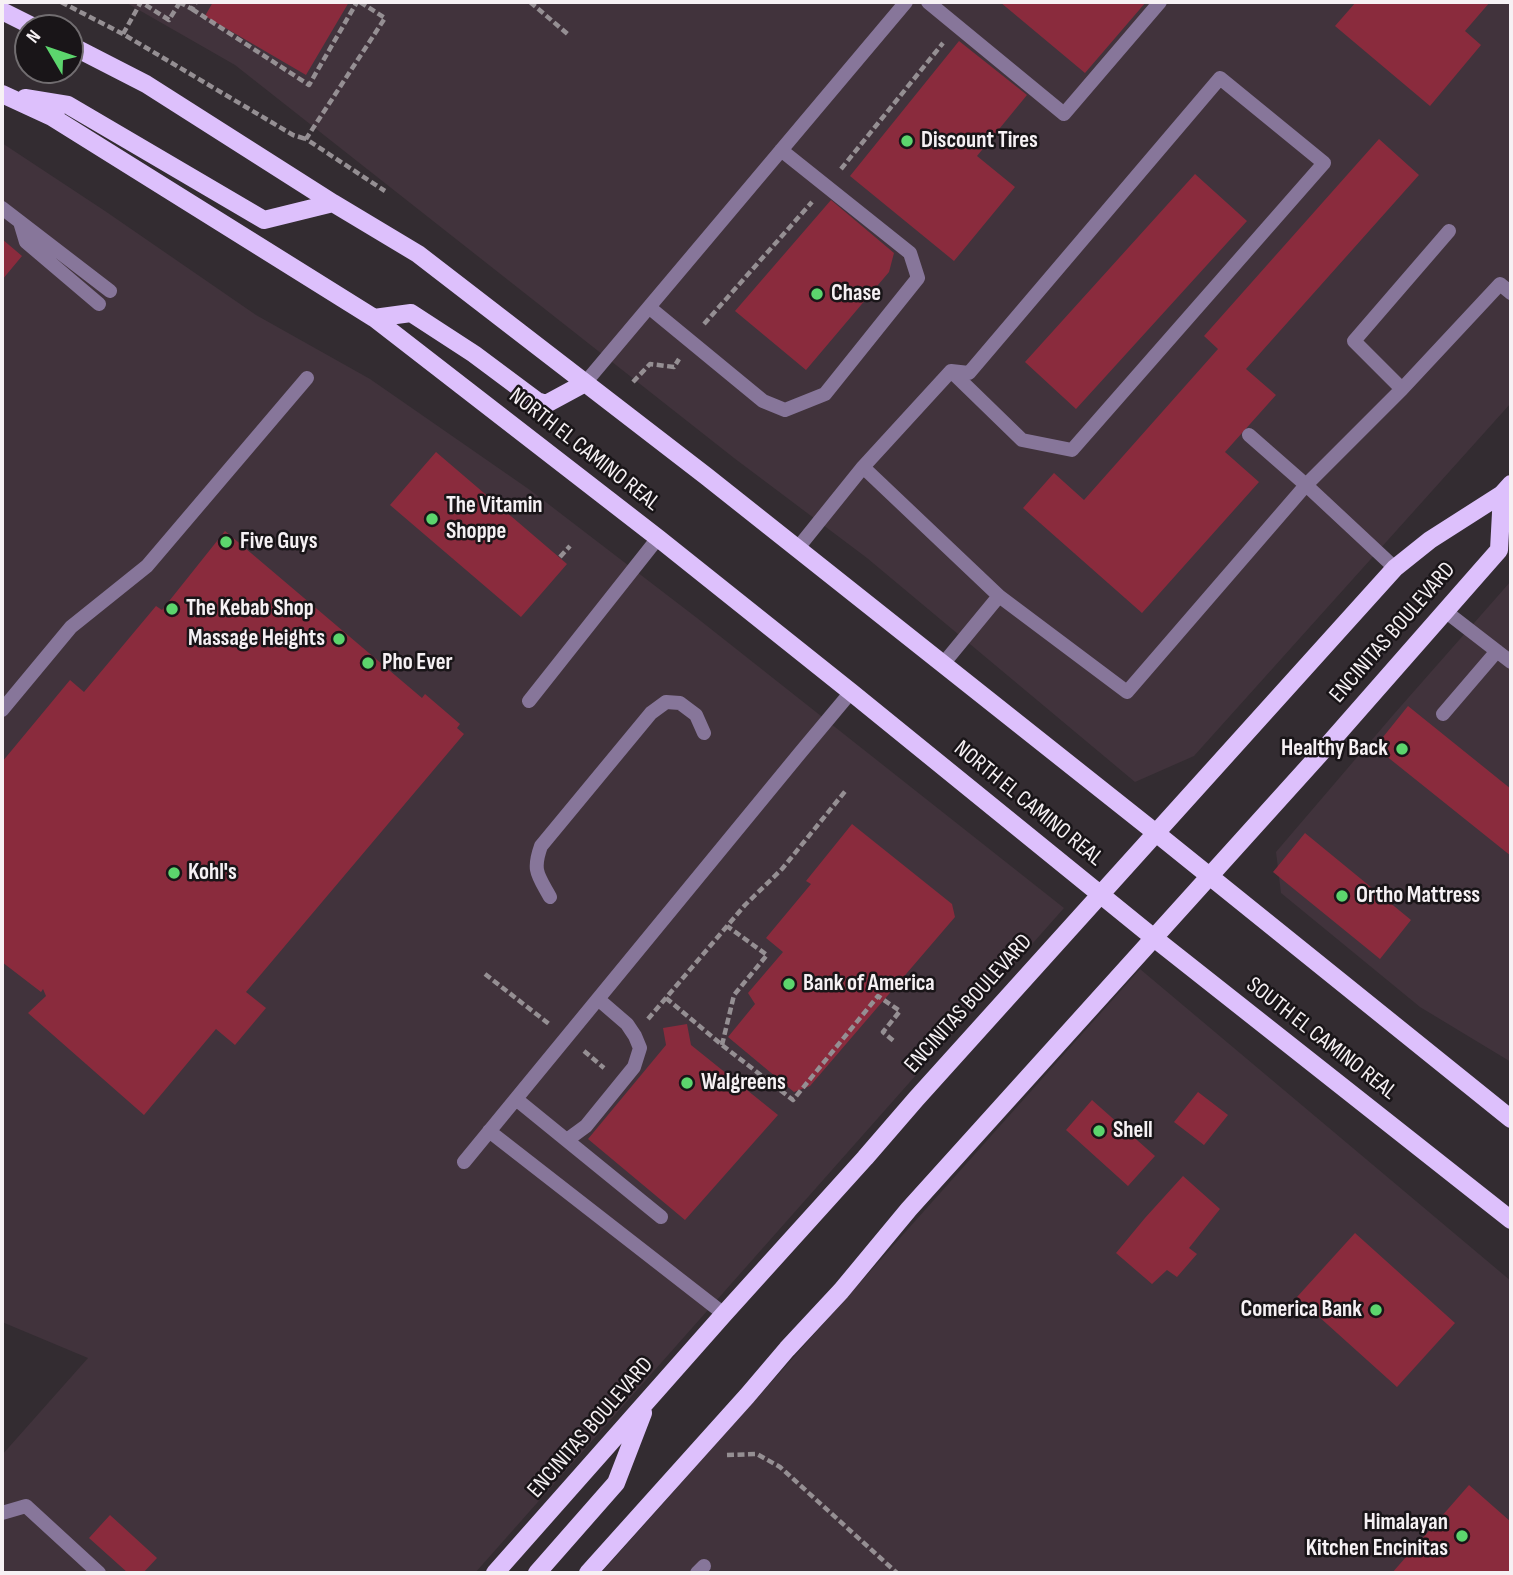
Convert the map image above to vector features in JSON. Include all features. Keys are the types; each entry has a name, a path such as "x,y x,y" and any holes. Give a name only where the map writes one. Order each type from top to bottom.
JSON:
{"main road":[{"path":"84,52 146,83 418,254 943,664 1511,1119"},
{"path":"3,95 68,105 264,220 333,203"},
{"name":"NORTH EL CAMINO REAL","path":"3,95 52,117 374,318 658,538 1101,895"},
{"path":"374,318 411,313 542,403 548,403 585,383"},
{"name":"ENCINITAS BOULEVARD","path":"495,1573 723,1314 1395,568 1430,540 1507,489"},
{"name":"ENCINITAS BOULEVARD","path":"587,1573 1499,550 1507,489"},
{"name":"SOUTH EL CAMINO REAL","path":"1101,895 1511,1220"},
{"path":"537,1573 616,1483 648,1400"}],"lane":[{"path":"585,383 906,2"},
{"path":"928,2 1064,114 1160,2"},
{"path":"1220,78 1324,163 1072,450 1023,440 951,370 969,373 1220,78"},
{"path":"650,308 764,401 785,410 825,394 918,278 910,253 781,150"},
{"path":"2,208 110,290"},
{"path":"20,222 26,242 99,304"},
{"path":"1402,389 1354,341 1449,231"},
{"path":"863,467 999,596 1127,692 1306,485 1402,389 1500,284 1511,293"},
{"path":"797,549 863,467 951,370"},
{"path":"2,710 71,627 147,566 307,378"},
{"path":"1249,436 1395,568"},
{"path":"529,701 658,538"},
{"path":"943,664 999,596"},
{"path":"1445,611 1511,662"},
{"path":"1443,714 1497,651"},
{"path":"464,1162 851,692"},
{"path":"550,897 539,878 535,862 541,846 651,713 666,702 680,703 696,716 704,733"},
{"path":"567,1140 586,1126 634,1067 640,1048 627,1024 598,999"},
{"path":"516,1099 661,1217"},
{"path":"489,1131 723,1314"},
{"path":"2,1513 26,1506 99,1573"}],"path":[{"path":"61,2 123,34 293,135 306,139 384,191"},
{"path":"123,34 141,2 169,20 180,2 309,85 359,2 385,18 306,139"},
{"path":"192,9 196,2"},
{"path":"530,2 570,36"},
{"path":"560,558 570,546"},
{"path":"847,789 782,869 727,926 666,998 793,1100 878,996 900,1011 883,1032 895,1042"},
{"path":"722,1045 734,995 767,955 727,926"},
{"path":"726,1455 757,1454 780,1467 897,1573"}],"shaded area":[{"path":"125,2 1511,2 1511,403 1194,756 1135,782 867,558 734,458 235,65"},
{"path":"2,143 256,315 370,379 530,490 697,618 1064,908 475,1573 2,1573 2,1455 88,1358 2,1322"},
{"path":"1511,581 1511,1062 1420,1007 1281,893 1276,852"},
{"path":"1140,969 1511,1281 1511,1573 601,1573"}],"building":[{"path":"213,2 349,2 306,75 205,16"},
{"path":"1000,2 1146,2 1085,73"},
{"path":"1356,2 1490,2 1465,31 1481,45 1430,106 1335,26"},
{"path":"959,41 1027,95 977,156 1015,187 954,261 850,176"},
{"path":"1379,139 1419,175 1246,369 1276,395 1225,452 1259,482 1142,613 1023,508 1054,473 1084,500 1218,349 1204,336"},
{"path":"1195,174 1247,221 1076,409 1025,362"},
{"path":"831,200 894,253 889,272 806,370 735,311"},
{"path":"2,239 22,256 2,280"},
{"path":"436,452 567,564 521,617 390,505"},
{"name":"Kohl's","path":"225,531 422,698 425,694 460,724 457,728 464,734 246,992 266,1008 235,1045 216,1029 144,1115 28,1013 46,996 43,989 41,992 2,962 2,762 70,680 84,692 156,606 162,610"},
{"path":"1408,706 1511,789 1511,856 1375,747"},
{"path":"852,824 952,904 955,917 810,1086 794,1092 728,1037 755,1004 748,993 783,952 766,938 811,884 806,881"},
{"name":"Ortho Mattress","path":"1305,833 1411,920 1380,959 1273,872"},
{"path":"687,1024 691,1045 778,1115 685,1220 588,1139 666,1045 663,1028"},
{"path":"1198,1092 1228,1115 1204,1145 1174,1122"},
{"path":"1092,1100 1155,1156 1128,1186 1066,1130"},
{"path":"1183,1176 1220,1209 1189,1248 1197,1254 1177,1277 1167,1270 1152,1284 1116,1253"},
{"name":"Comerica Bank","path":"1355,1233 1455,1323 1397,1387 1297,1297"},
{"path":"1469,1485 1511,1522 1511,1573 1392,1573"},
{"path":"110,1515 157,1558 143,1573 128,1573 89,1538"}],"place":[{"name":"Discount Tires","path":"907,141"},
{"name":"Chase","path":"817,294"},
{"name":"The Vitamin Shoppe","path":"432,519"},
{"name":"Five Guys","path":"226,542"},
{"name":"The Kebab Shop","path":"172,609"},
{"name":"Massage Heights","path":"339,639"},
{"name":"Pho Ever","path":"368,663"},
{"name":"Healthy Back","path":"1402,749"},
{"name":"Kohl's","path":"174,873"},
{"name":"Ortho Mattress","path":"1342,896"},
{"name":"Bank of America","path":"789,984"},
{"name":"Walgreens","path":"687,1083"},
{"name":"Shell","path":"1099,1131"},
{"name":"Comerica Bank","path":"1376,1310"},
{"name":"Himalayan Kitchen Encinitas","path":"1462,1536"}]}
